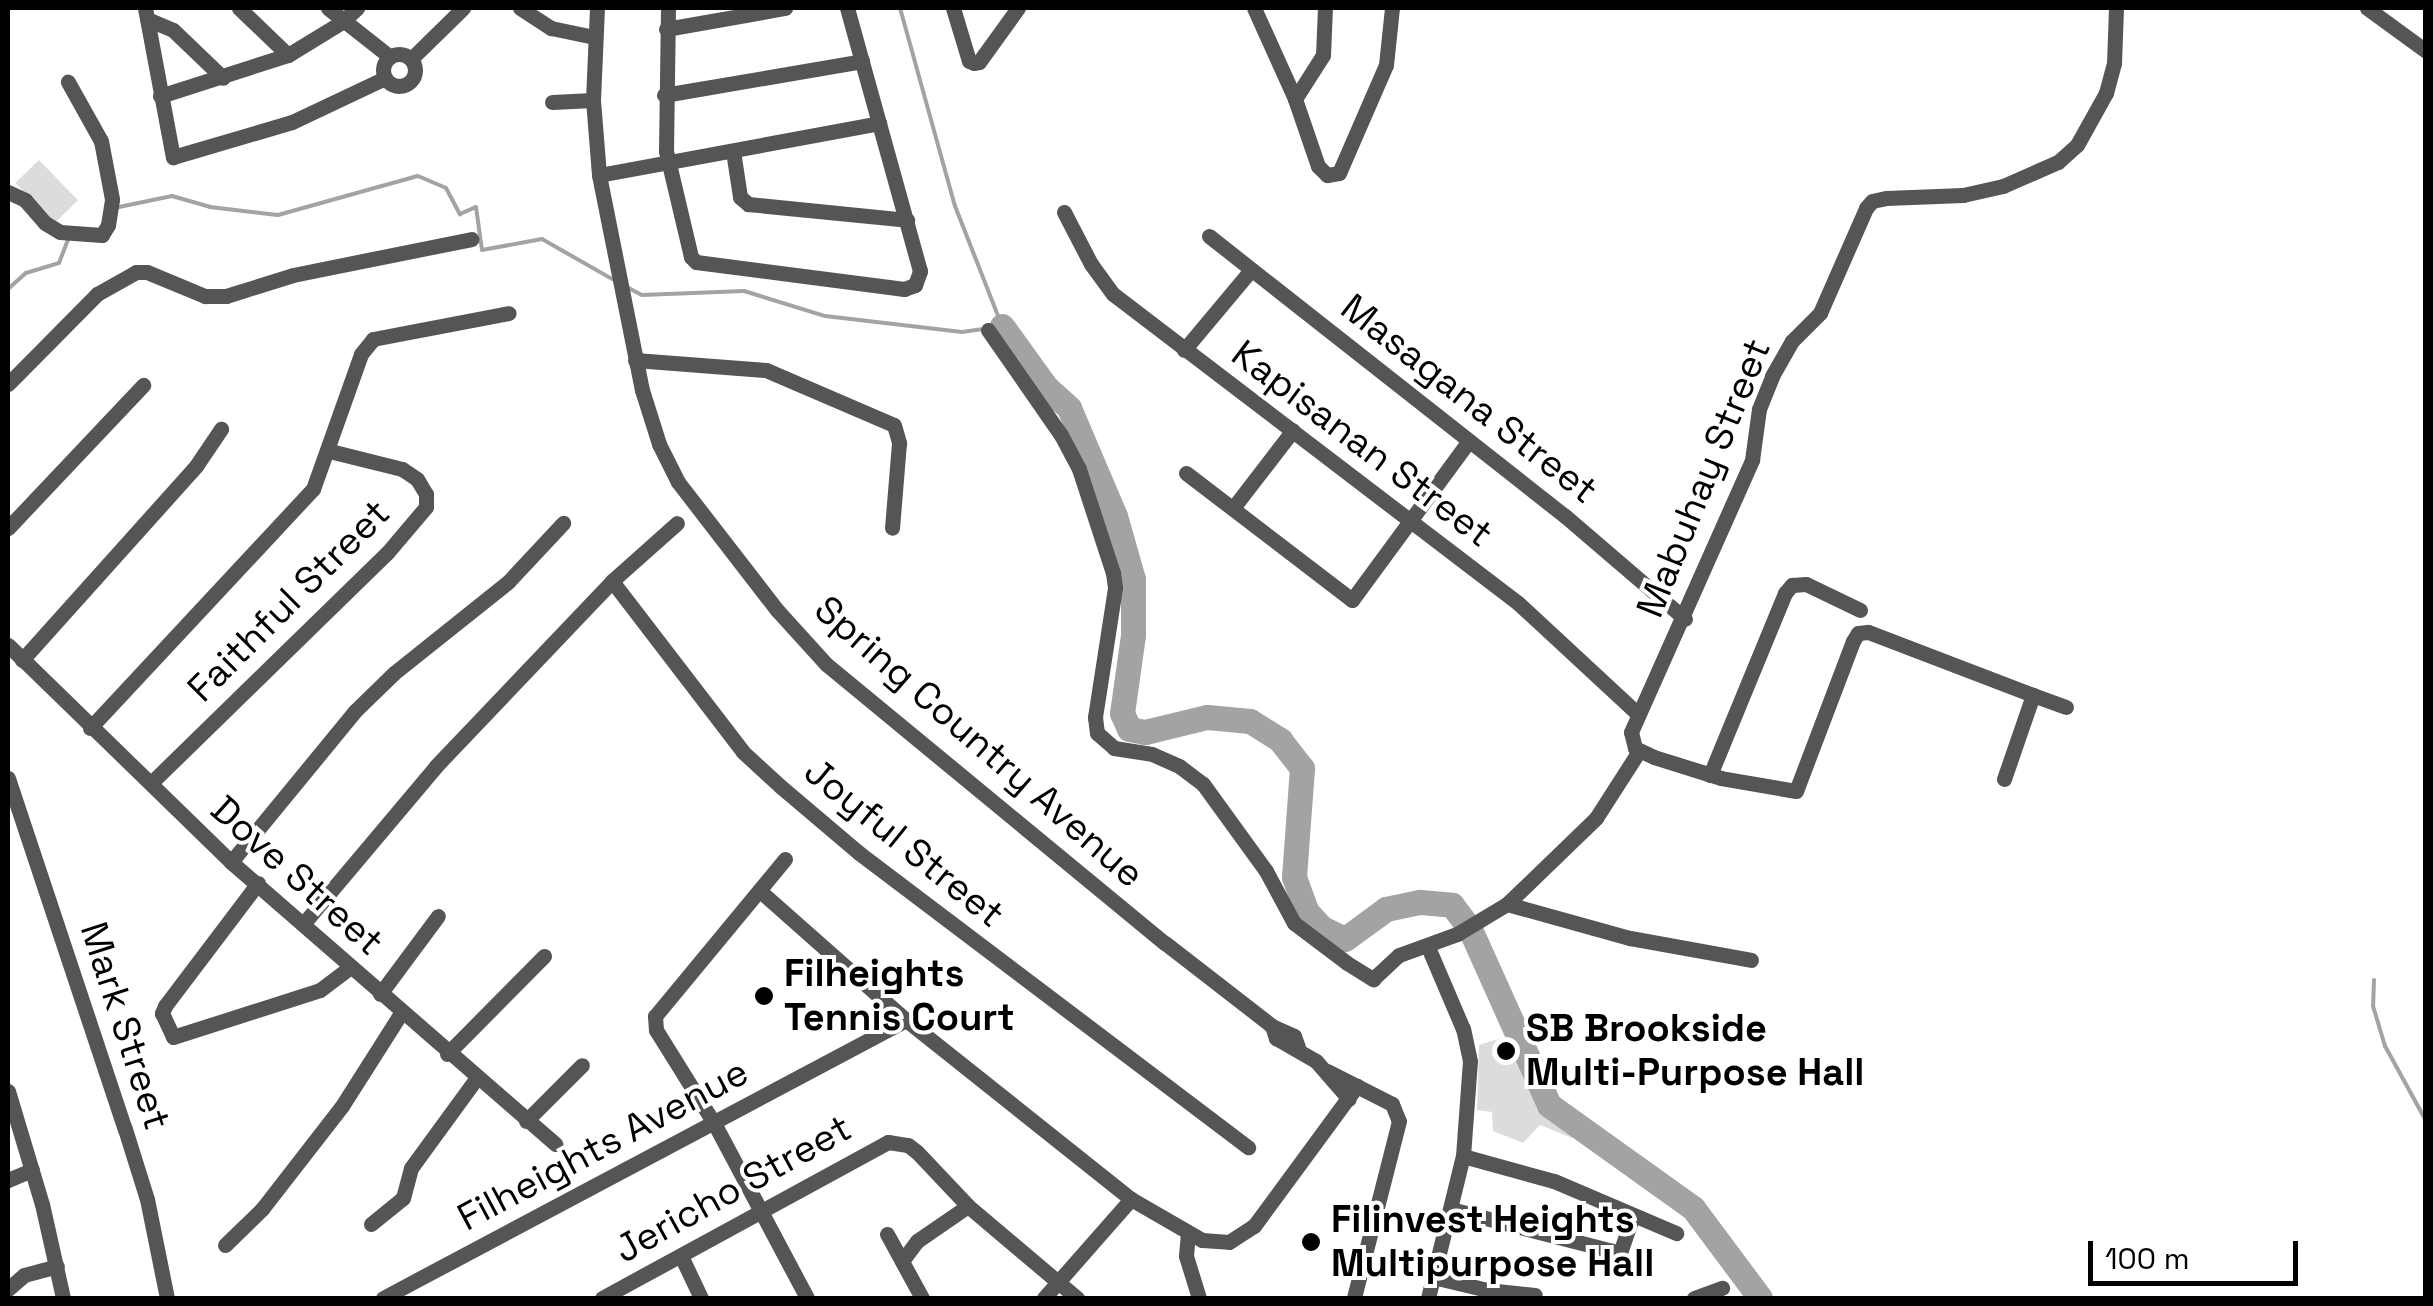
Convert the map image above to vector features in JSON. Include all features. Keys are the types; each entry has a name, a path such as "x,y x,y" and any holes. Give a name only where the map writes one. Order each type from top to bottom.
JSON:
{"street":[{"path":"238,8 288,55"},
{"path":"328,8 390,57"},
{"path":"160,96 288,55 342,22 356,8"},
{"path":"411,60 463,8"},
{"path":"520,8 552,28 594,37"},
{"name":"Spring Country Avenue","path":"597,8 593,100 599,175 654,431 678,482 778,610 826,664 1272,1026 1281,1042 1298,1048 1353,1093 1392,1104 1399,1121 1354,1298"},
{"path":"668,8 664,95 668,164 688,251 696,262 904,289 914,285 920,271 847,8"},
{"path":"666,29 753,10 785,8"},
{"path":"953,8 969,61 974,63 979,62 1018,8"},
{"path":"1254,8 1295,99 1318,166 1327,175 1339,173 1386,65 1392,8"},
{"path":"1295,99 1323,54 1325,8"},
{"name":"Mabuhay Street","path":"988,330 1062,435 1079,469 1113,573 1116,588 1094,716 1096,733 1114,748 1152,754 1179,766 1203,784 1266,871 1294,923 1372,979 1399,955 1457,934 1506,904 1613,798 1635,744 1638,714 1685,619 1754,453 1759,410 1772,376 1792,342 1820,314 1866,208 1872,200 1963,195 2003,186 2058,162 2077,145 2106,92 2114,62 2116,8"},
{"path":"2367,8 2426,51"},
{"path":"146,13 173,30 223,78"},
{"path":"146,13 173,157 292,122 385,78"},
{"path":"397,54 411,60 415,74 412,81 398,86 385,78 383,70 390,57 397,54"},
{"path":"664,95 862,61"},
{"path":"8,192 25,200 45,223 60,232 102,235 108,225 112,199 101,140 68,82"},
{"path":"552,102 593,100"},
{"path":"599,175 879,123"},
{"path":"734,151 740,197 748,204 907,220"},
{"name":"Kapisanan Street","path":"1064,212 1091,264 1113,294 1518,603 1638,714"},
{"name":"Masagana Street","path":"1209,236 1600,544 1685,619"},
{"path":"8,384 97,294 136,272 148,272 205,296 226,296 293,275 471,239"},
{"path":"1184,350 1252,270"},
{"path":"90,728 313,489 362,354 373,339 509,313"},
{"path":"636,360 766,370 894,425 899,443 892,528"},
{"path":"8,528 143,385"},
{"path":"22,660 196,466 221,429"},
{"path":"1232,508 1293,430"},
{"path":"1186,473 1348,600 1356,598 1469,442"},
{"name":"Faithful Street","path":"151,783 387,553 426,508 426,494 417,479 402,469 330,450"},
{"path":"231,862 355,711 394,673 508,582 563,523"},
{"path":"304,923 436,766 612,581 677,523"},
{"name":"Joyful Street","path":"612,581 742,752 780,786 952,924 1248,1147"},
{"path":"1710,775 1785,593 1792,585 1806,584 1860,610"},
{"path":"1635,744 1710,775 1791,793 1802,787 1858,633 1868,632 2066,708"},
{"name":"Dove Street","path":"8,645 231,862 304,923 446,1054 554,1144"},
{"path":"2004,778 2033,695"},
{"name":"Mark Street","path":"8,778 12,805 147,1198 167,1298"},
{"path":"785,859 655,1016 656,1030 714,1123 808,1298"},
{"path":"258,883 165,1006 162,1013 174,1037 320,990 349,968"},
{"path":"760,891 906,1020 1131,1198 1188,1233 1229,1242 1254,1226 1353,1093"},
{"path":"1506,904 1615,935 1751,960"},
{"path":"380,994 438,916"},
{"path":"1428,947 1469,1049 1464,1156 1428,1298"},
{"path":"446,1054 544,956"},
{"path":"225,1244 262,1209 342,1106 401,1013"},
{"name":"Filheights Avenue","path":"383,1298 906,1020"},
{"path":"526,1121 582,1066"},
{"path":"371,1224 403,1198 411,1168 476,1080"},
{"path":"8,1091 63,1298"},
{"name":"Jericho Street","path":"602,1298 682,1258 888,1142 908,1145 917,1152 968,1206 1077,1298"},
{"path":"1464,1156 1554,1181 1676,1233"},
{"path":"8,1180 32,1170"},
{"path":"1044,1298 1131,1198"},
{"path":"902,1261 916,1241 968,1206"},
{"path":"1451,1209 1620,1254 1634,1215"},
{"path":"1188,1233 1186,1256 1199,1298"},
{"path":"887,1234 922,1298"},
{"path":"682,1258 702,1298"},
{"path":"8,1290 24,1275 57,1266"},
{"path":"1434,1277 1487,1290 1535,1295"},
{"path":"1694,1298 1722,1288"}],"shaded area":[{"path":"39,160 78,200 54,223 15,183"},
{"path":"1511,1035 1536,1096 1549,1112 1577,1130 1572,1138 1540,1125 1523,1143 1493,1131 1492,1112 1477,1110 1479,1045"}],"waterway":[{"path":"900,8 955,206 1002,326 992,327"},
{"path":"119,207 172,196 210,207 278,215 418,176 446,188 460,214 476,207 482,250 542,239 612,279"},
{"path":"8,289 26,273 59,263 68,239"},
{"path":"625,286 642,295 744,291 825,316 962,332 983,329"},
{"path":"1002,326 1046,387 1069,408 1115,516 1133,579 1133,635 1122,713 1129,729 1145,732 1207,717 1250,721 1280,740 1302,768 1294,877 1307,912 1322,928 1345,939 1386,909 1420,902 1452,905 1470,929 1549,1105 1693,1208 1760,1298"},
{"path":"2374,980 2373,1006 2385,1046 2426,1121"}],"place":[{"name":"Filheights Tennis Court","path":"764,996"},
{"name":"SB Brookside Multi-Purpose Hall","path":"1506,1051"},
{"name":"Filinvest Heights Multipurpose Hall","path":"1311,1242"}]}
